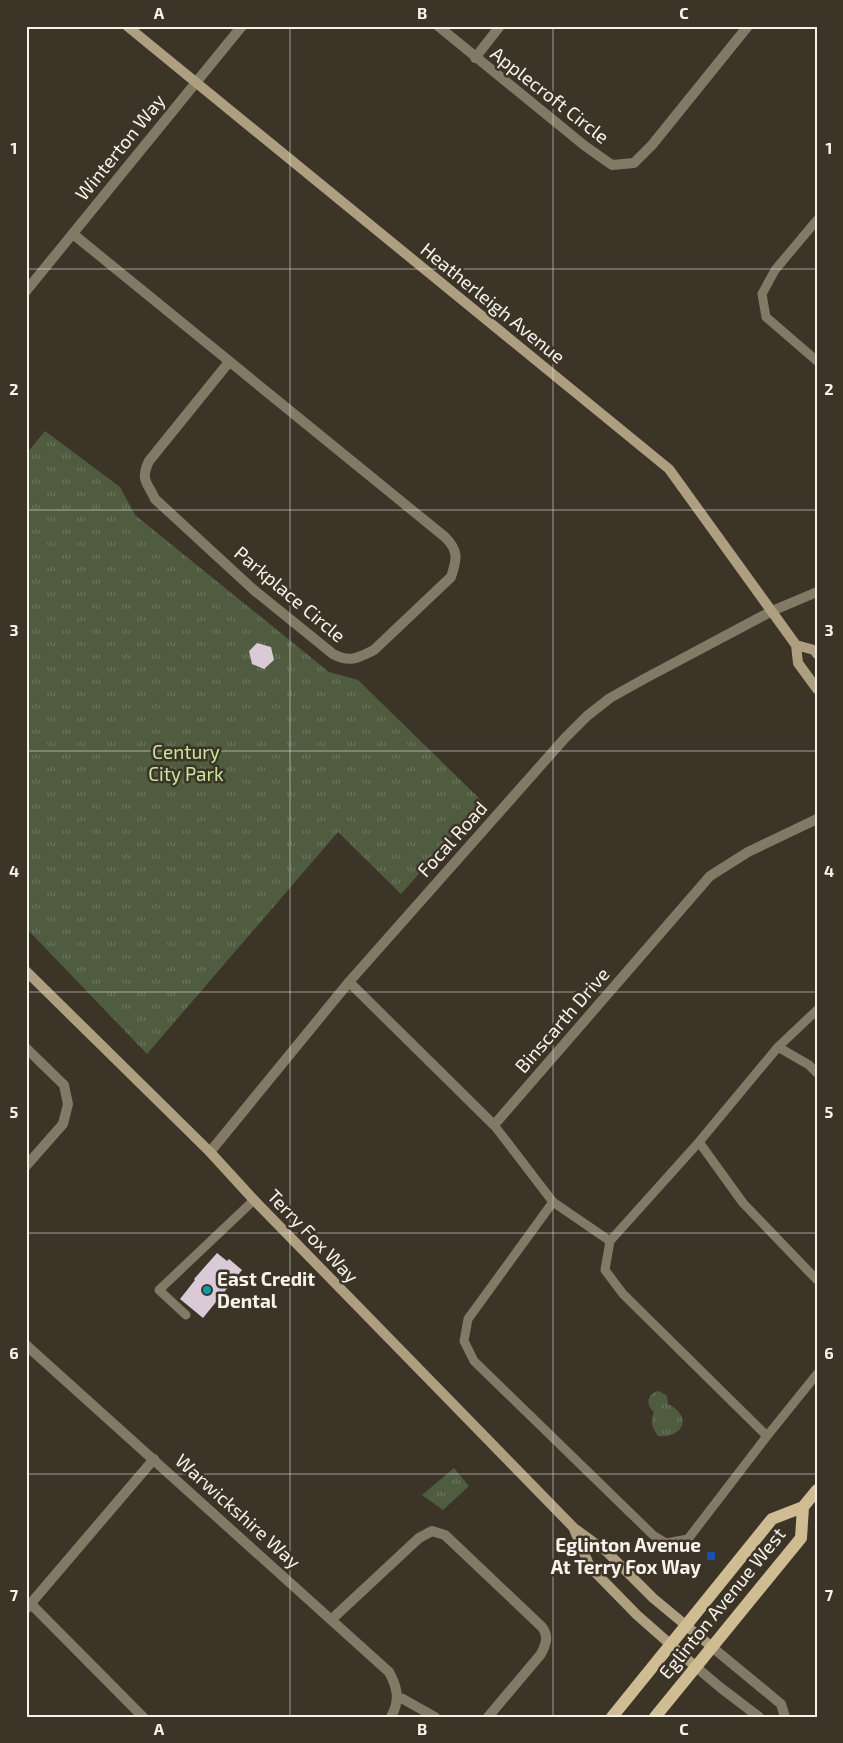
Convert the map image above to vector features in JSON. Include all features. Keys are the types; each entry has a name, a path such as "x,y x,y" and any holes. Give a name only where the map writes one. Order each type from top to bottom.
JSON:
{"main road":[{"name":"Eglinton Avenue West","path":"612,1717 772,1520 803,1507 817,1490"},
{"name":"Eglinton Avenue West","path":"655,1717 801,1538 803,1507"}],"street":[{"name":"Heatherleigh Avenue","path":"127,26 669,469 796,645 798,663 817,689"},
{"name":"Winterton Way","path":"26,291 242,26"},
{"name":"Applecroft Circle","path":"438,26 585,146 612,165 634,163 652,145 748,26"},
{"name":"Applecroft Circle","path":"475,58 500,26"},
{"name":"Parkplace Circle","path":"72,234 437,531 454,546 456,564 451,577 374,650 368,653 350,660 333,654 255,591 155,499 149,490 145,481 145,470 149,461 229,362"},
{"name":"Focal Road","path":"210,1152 349,982 565,738 587,716 610,698 644,679 772,612 817,592"},
{"path":"796,645 814,650 817,654"},
{"name":"Binscarth Drive","path":"494,1125 710,876 748,852 817,819"},
{"name":"Terry Fox Way","path":"26,971 210,1152 254,1200 574,1528 607,1552 653,1598 712,1647"},
{"path":"349,982 494,1125"},
{"path":"26,1048 64,1085 68,1104 63,1124 26,1166"},
{"name":"Warwickshire Way","path":"26,1345 389,1672 396,1684 398,1698"},
{"path":"143,1717 28,1607 154,1459"},
{"name":"Terry Fox Way","path":"574,1528 590,1567 637,1615 696,1666"},
{"path":"332,1619 419,1538 432,1531 445,1535 542,1627 546,1635 546,1644 541,1654 488,1717"},
{"path":"712,1647 781,1704 785,1717"},
{"path":"696,1666 759,1717"},
{"path":"391,1717 398,1698 435,1717"}],"lane":[{"path":"817,220 775,270 762,294 766,317 817,361"},
{"path":"766,1436 623,1294 605,1270 610,1241 699,1142 778,1047 817,1010"},
{"path":"778,1047 810,1065 817,1073"},
{"path":"494,1125 553,1202 610,1241"},
{"path":"699,1142 743,1203 817,1280"},
{"path":"186,1315 159,1290 254,1200"},
{"path":"553,1202 468,1319 464,1341 474,1361 653,1535 666,1543 688,1539 766,1436 817,1374"}],"green space":[{"name":"Century City Park","path":"45,431 120,487 135,515 329,672 358,680 483,802 401,894 338,832 147,1054 26,928 26,454"},
{"path":"659,1391 667,1396 668,1404 676,1409 683,1421 679,1431 666,1436 658,1436 654,1430 652,1422 654,1412 648,1403 652,1394"},
{"path":"454,1468 469,1486 443,1510 422,1495"}],"building":[{"path":"257,643 271,647 274,660 264,669 252,664 249,651"},
{"name":"East Credit Dental","path":"217,1253 227,1261 229,1259 242,1270 203,1318 180,1299 194,1279"}],"place":[{"name":"East Credit Dental","path":"207,1290"},
{"name":"Eglinton Avenue At Terry Fox Way","path":"711,1556"}]}
